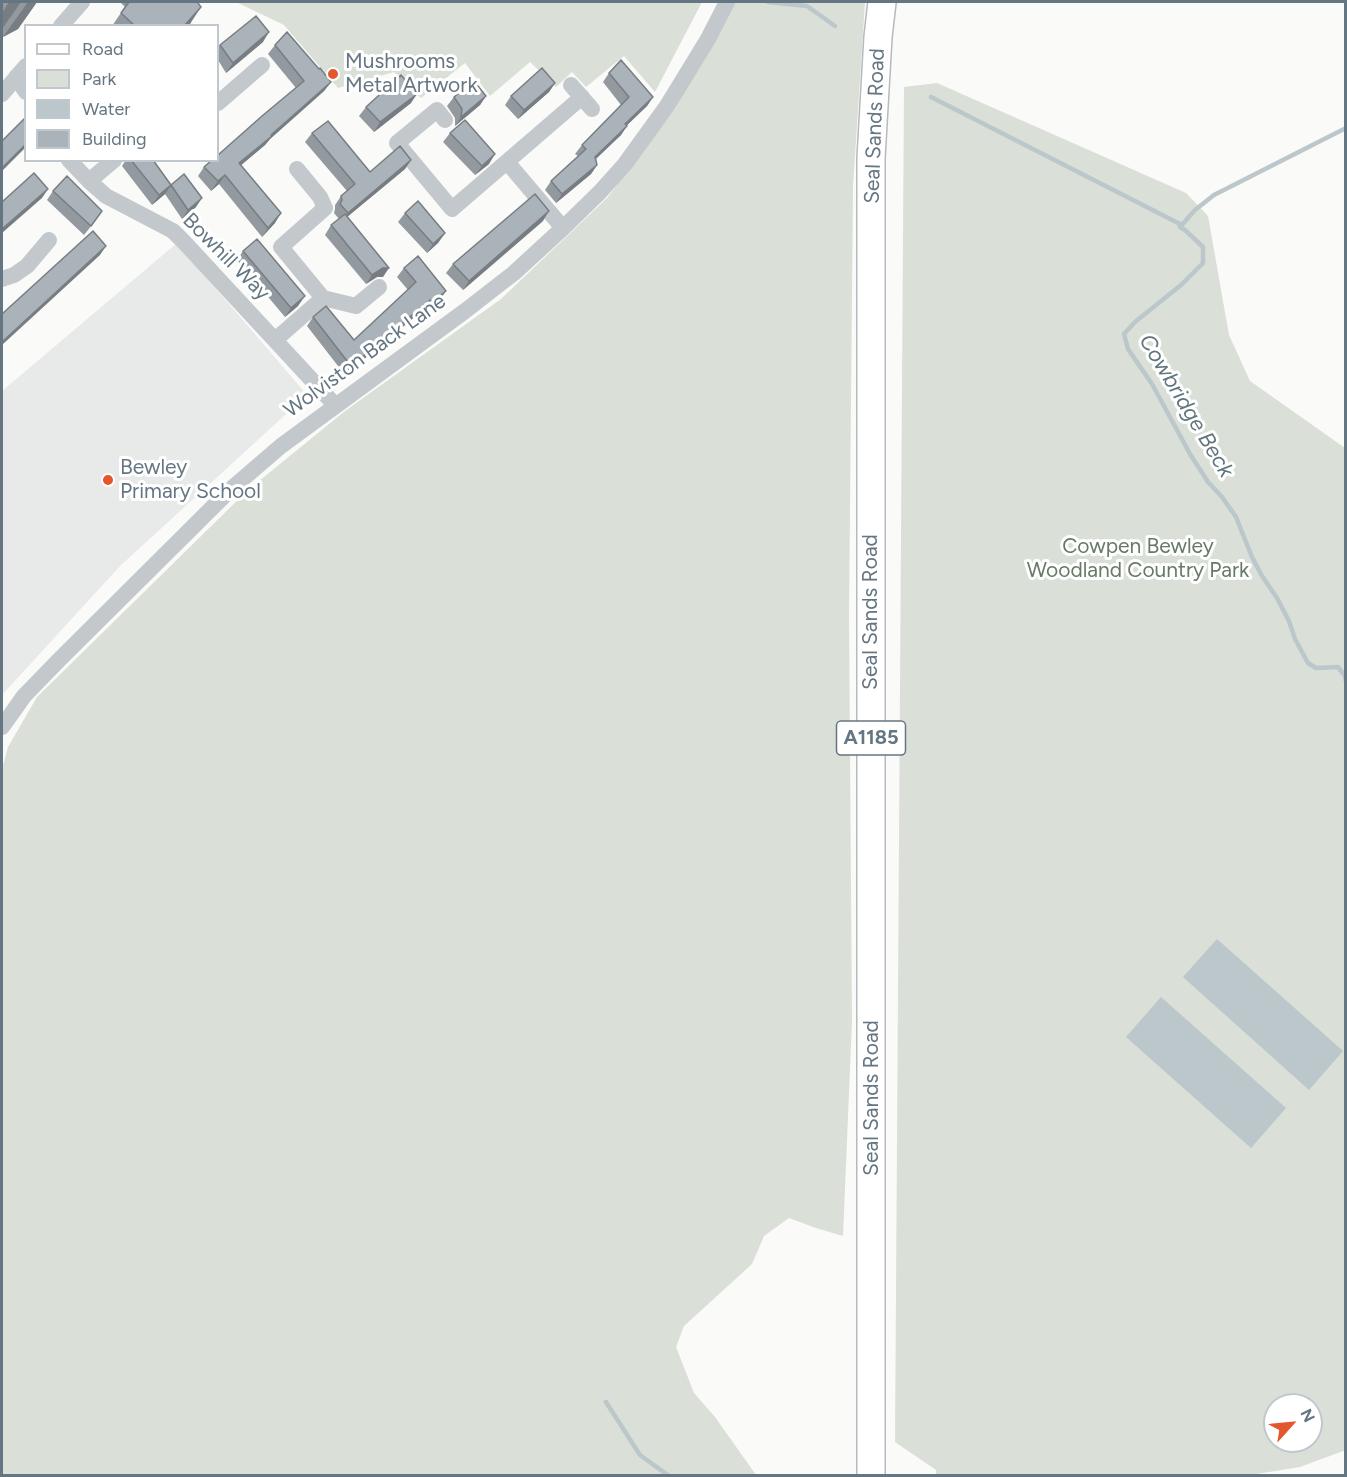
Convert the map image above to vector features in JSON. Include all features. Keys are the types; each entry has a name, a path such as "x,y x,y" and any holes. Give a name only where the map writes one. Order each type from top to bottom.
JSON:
{"main road":[{"name":"Seal Sands Road","path":"872,1476 871,159 882,2"}],"street":[{"path":"63,24 81,2"},
{"name":"Wolviston Back Lane","path":"2,727 24,696 58,660 231,489 281,446 514,273 600,192 625,164 678,89 727,2"},
{"path":"219,102 262,65"},
{"path":"2,94 21,71"},
{"path":"445,120 437,110 397,143 452,209 582,97"},
{"name":"Bowhill Way","path":"71,162 106,196 173,231 335,405"},
{"path":"89,182 112,162"},
{"path":"507,162 564,228"},
{"path":"297,169 320,196 325,208 281,247 323,298 356,306 379,287"},
{"path":"2,279 14,275 27,266 49,240"},
{"path":"275,340 323,298"}],"shaded area":[{"name":"Bewley Primary School","path":"177,243 307,395 120,566 2,695 2,391"}],"green space":[{"path":"236,2 702,2 655,92 624,56 586,87 572,72 556,87 530,62 490,96 465,63 421,98 394,72 338,88 284,25"},
{"path":"735,2 865,2 853,186 849,615 852,1021 843,1236 789,1218 764,1236 752,1264 684,1326 676,1347 694,1393 715,1417 756,1475 2,1476 2,769 8,747 37,697 248,490 345,411 501,299 607,198 674,110"},
{"name":"Cowpen Bewley Woodland Country Park","path":"937,83 1186,193 1208,216 1229,335 1250,381 1345,448 1346,1450 1300,1467 1250,1475 936,1476 936,1470 895,1442 904,87"}],"water":[{"path":"1217,939 1343,1051 1309,1090 1183,977"},
{"path":"1161,997 1286,1108 1251,1148 1126,1037"}],"building":[{"path":"129,2 199,2 201,7 186,24 133,24 121,13"},
{"path":"256,16 269,32 233,63 220,45"},
{"path":"287,32 331,82 239,163 281,213 268,228 225,175 218,181 204,167 210,162 219,162 219,154 304,81 275,45"},
{"path":"621,60 653,97 595,157 597,165 562,194 551,181 586,149 582,145 629,97 609,73"},
{"path":"542,68 555,83 524,110 511,96"},
{"path":"401,75 417,94 380,122 366,107"},
{"path":"474,81 486,96 461,117 462,109 454,97"},
{"path":"24,119 24,146 2,168 2,141"},
{"path":"465,120 495,154 482,166 450,133"},
{"path":"328,121 370,172 400,146 411,160 348,213 340,204 341,196 355,184 312,133"},
{"path":"133,162 154,162 171,185 159,195"},
{"path":"34,173 48,189 2,229 2,202"},
{"path":"184,174 202,198 188,210 171,185"},
{"path":"67,176 102,211 91,226 53,191"},
{"path":"535,194 549,211 469,281 453,264"},
{"path":"418,201 445,233 433,244 405,213"},
{"path":"345,214 389,268 383,268 372,275 331,225"},
{"path":"93,231 106,246 2,342 2,314"},
{"path":"257,239 305,296 291,308 243,251"},
{"path":"418,256 446,291 432,302 430,300 351,366 313,317 326,306 354,340 416,282 404,268"}],"waterway":[{"path":"768,2 807,6 835,26"},
{"path":"931,97 1180,226"},
{"name":"Cowbridge Beck","path":"1346,128 1214,195 1195,210 1180,227 1203,247 1203,263 1124,334 1128,349 1152,384 1190,454 1208,482 1236,517 1252,557 1277,598 1308,663 1316,668 1338,667 1345,676 1346,682"},
{"path":"606,1402 640,1455 669,1476"}],"place":[{"name":"Mushrooms Metal Artwork","path":"333,74"},
{"name":"Bewley Primary School","path":"108,480"}]}
